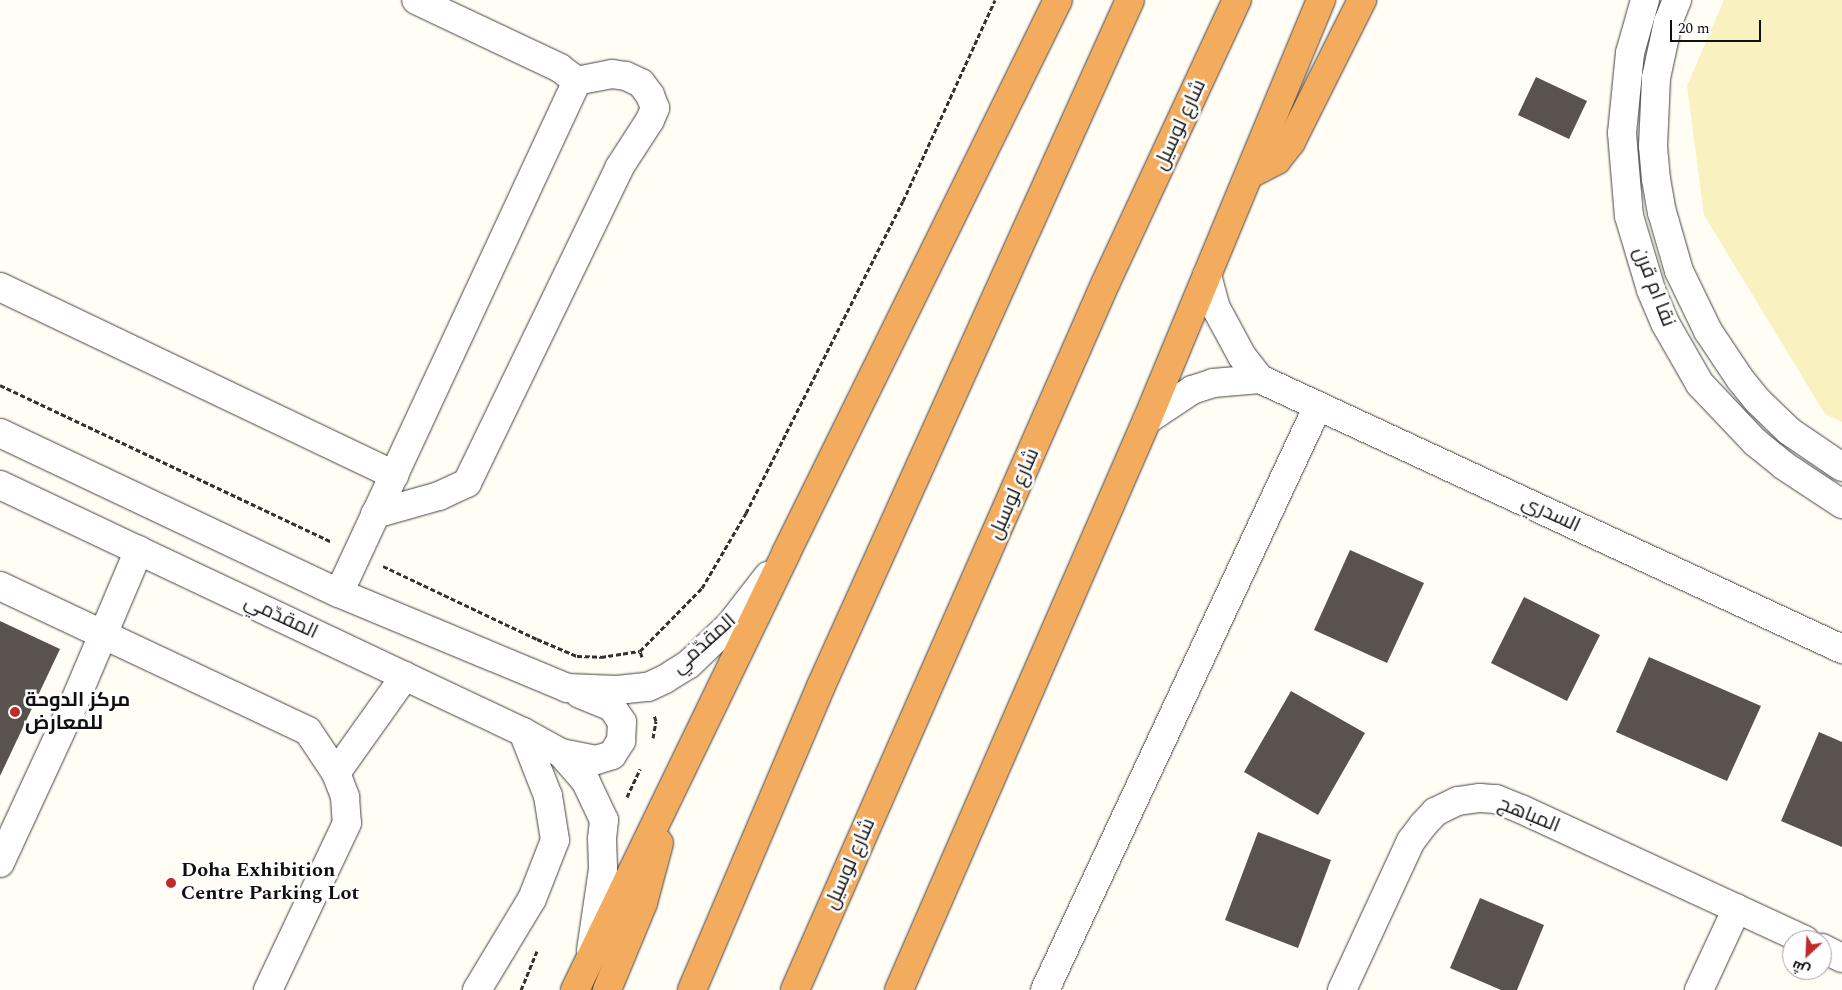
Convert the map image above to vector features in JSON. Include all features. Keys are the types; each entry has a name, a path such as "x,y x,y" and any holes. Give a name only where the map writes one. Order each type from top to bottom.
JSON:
{"highway":[{"path":"575,990 786,553 1058,0"},
{"path":"692,990 821,686 1130,0"},
{"name":"شارع لوسيل","path":"795,990 1106,282 1238,0"},
{"path":"899,990 1147,420 1321,0"},
{"path":"1250,174 1277,160 1291,142 1362,0"},
{"path":"607,990 643,903 678,777"}],"street":[{"path":"375,514 439,496 467,483 619,168 650,120 654,108 650,95 641,83 626,76 612,74 577,81 560,68 416,0"},
{"name":"نقا ام قرن","path":"1645,0 1630,54 1622,133 1629,216 1651,290 1665,323 1700,384 1755,442 1783,465 1842,504"},
{"name":"نقا ام قرن","path":"1676,0 1668,22 1656,78 1653,146 1662,212 1679,271 1708,332 1752,394 1789,431 1821,455 1842,467"},
{"path":"339,593 577,81"},
{"name":"السدري","path":"1207,275 1220,315 1242,356 1260,379 1842,649"},
{"path":"0,286 394,474"},
{"name":"السدري","path":"1147,420 1192,390 1213,383 1260,379"},
{"path":"1045,990 1318,406"},
{"name":"المقدّمي","path":"0,434 339,593 612,707 622,722 621,741 612,755 596,760 561,753 523,732 0,485"},
{"path":"0,863 74,703 139,550"},
{"name":"المقدّمي","path":"567,688 598,691 648,687 665,679 689,664 730,625 786,553"},
{"path":"0,586 308,730 336,773 344,797 346,823 268,990"},
{"path":"336,773 404,676"},
{"path":"477,990 532,899 555,840 548,796 523,732"},
{"name":"المقدّمي","path":"561,753 586,782 604,820 602,839 603,869 589,961"},
{"name":"المباهج","path":"1342,990 1411,841 1435,812 1458,801 1480,798 1496,799 1784,930"},
{"path":"1699,990 1737,908"}],"path":[{"path":"0,385 537,640 577,656 600,657 640,651 702,588 746,513 903,201 995,0"},
{"path":"640,651 656,721 650,747"},
{"path":"604,820 624,802 644,761"},
{"path":"521,990 538,948"}],"sand":[{"path":"1724,0 1842,0 1842,422 1825,414 1704,215 1687,86"}],"building":[{"path":"1536,77 1587,101 1569,139 1518,115"},
{"path":"1350,550 1424,583 1387,663 1314,630"},
{"path":"1524,597 1600,635 1567,701 1491,663"},
{"name":"مركز الدوحة للمعارض","path":"0,621 60,649 0,776"},
{"path":"1649,657 1761,706 1727,781 1616,732"},
{"path":"1291,691 1365,733 1318,815 1244,772"},
{"path":"1819,732 1842,742 1842,847 1781,821"},
{"path":"1258,832 1331,860 1298,948 1225,920"},
{"path":"1480,898 1544,925 1517,990 1501,990 1450,968"}],"place":[{"name":"مركز الدوحة للمعارض","path":"15,712"},
{"name":"Doha Exhibition Centre Parking Lot","path":"171,883"}]}
